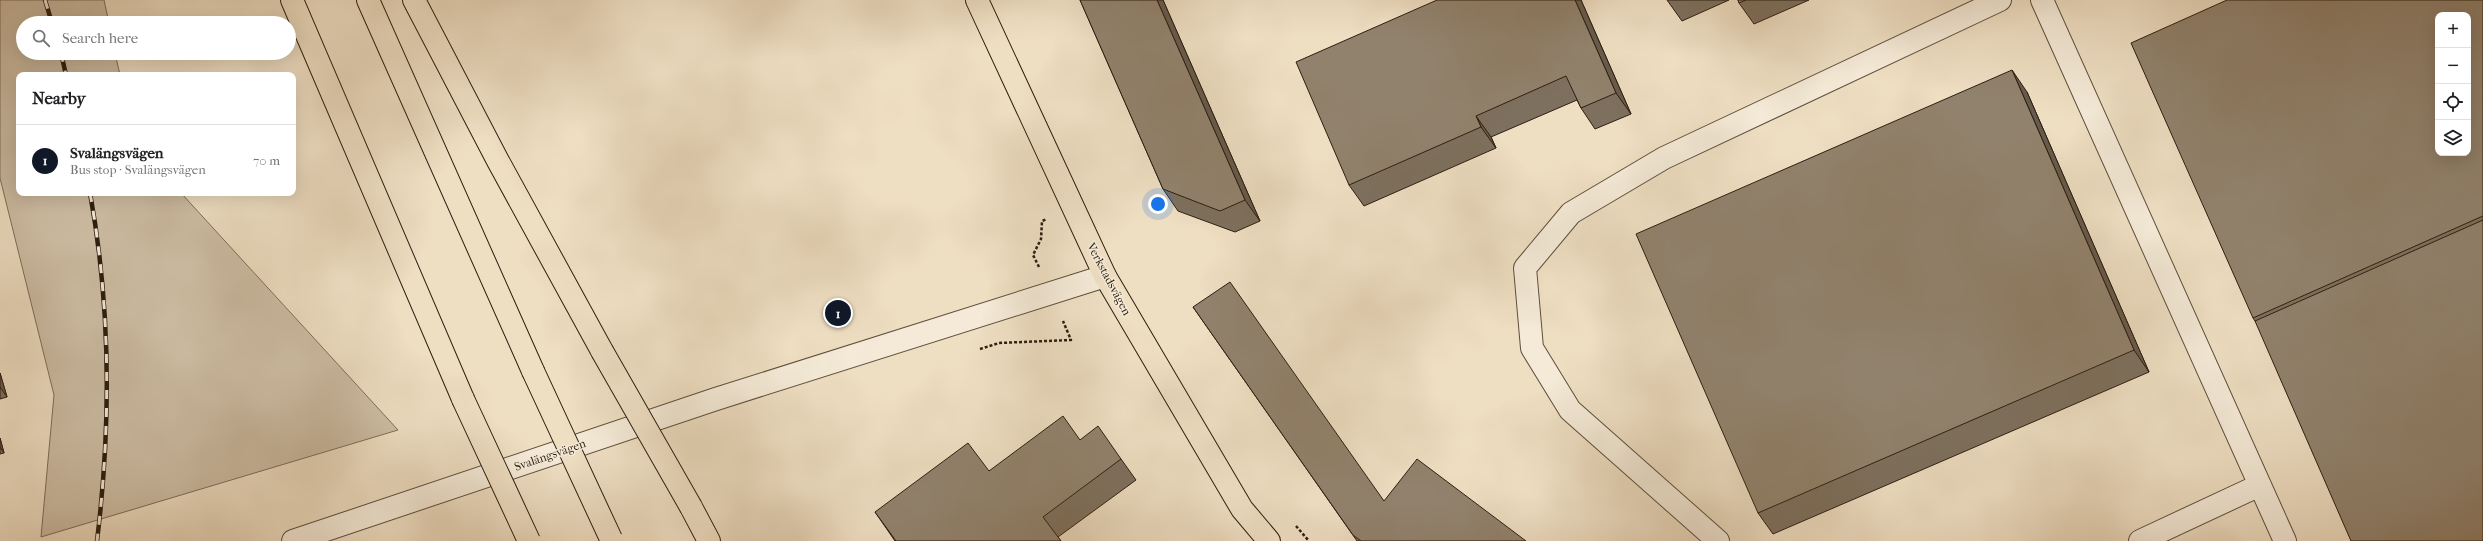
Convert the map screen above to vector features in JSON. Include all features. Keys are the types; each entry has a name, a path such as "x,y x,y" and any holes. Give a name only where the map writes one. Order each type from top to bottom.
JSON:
{"main road":[{"path":"292,0 463,399 529,541"},
{"path":"368,0 533,371 611,540"},
{"path":"414,0 498,161 602,351 710,541"},
{"name":"Verkstadsvägen","path":"977,0 1106,276 1242,509 1269,541"}],"street":[{"path":"1718,541 1570,410 1532,348 1524,268 1571,213 1664,158 2000,0"},
{"path":"2042,0 2286,541"},
{"name":"Svalängsvägen","path":"293,541 716,399 1106,276"},
{"path":"2140,541 2260,485"}],"path":[{"path":"1294,524 1309,541"}],"shaded area":[{"path":"0,0 104,0 107,16 16,16 16,60 117,60 119,72 16,72 16,196 184,196 398,430 41,537 54,395 0,178"}],"building":[{"path":"1080,0 1157,0 1245,200 1220,211 1163,189"},
{"path":"1437,0 1575,0 1616,93 1581,108 1566,76 1476,116 1481,127 1349,185 1296,62"},
{"path":"1738,0 1746,0 1739,3"},
{"path":"2227,0 2483,0 2483,216 2253,318 2131,43"},
{"path":"2012,70 2134,350 1758,513 1636,234"},
{"path":"2483,220 2483,541 2351,541 2255,321"},
{"path":"1230,282 1384,501 1417,459 1526,541 1361,541 1353,535 1193,307"},
{"path":"1063,416 1080,440 1098,426 1121,459 1043,517 1061,541 896,541 875,512 968,443 989,471"}],"railway":[{"path":"45,0 50,16"},
{"path":"63,60 65,72"},
{"path":"90,196 102,280 107,367 105,454 97,541"}],"place":[{"name":"Svalängsvägen","path":"838,313"}]}
